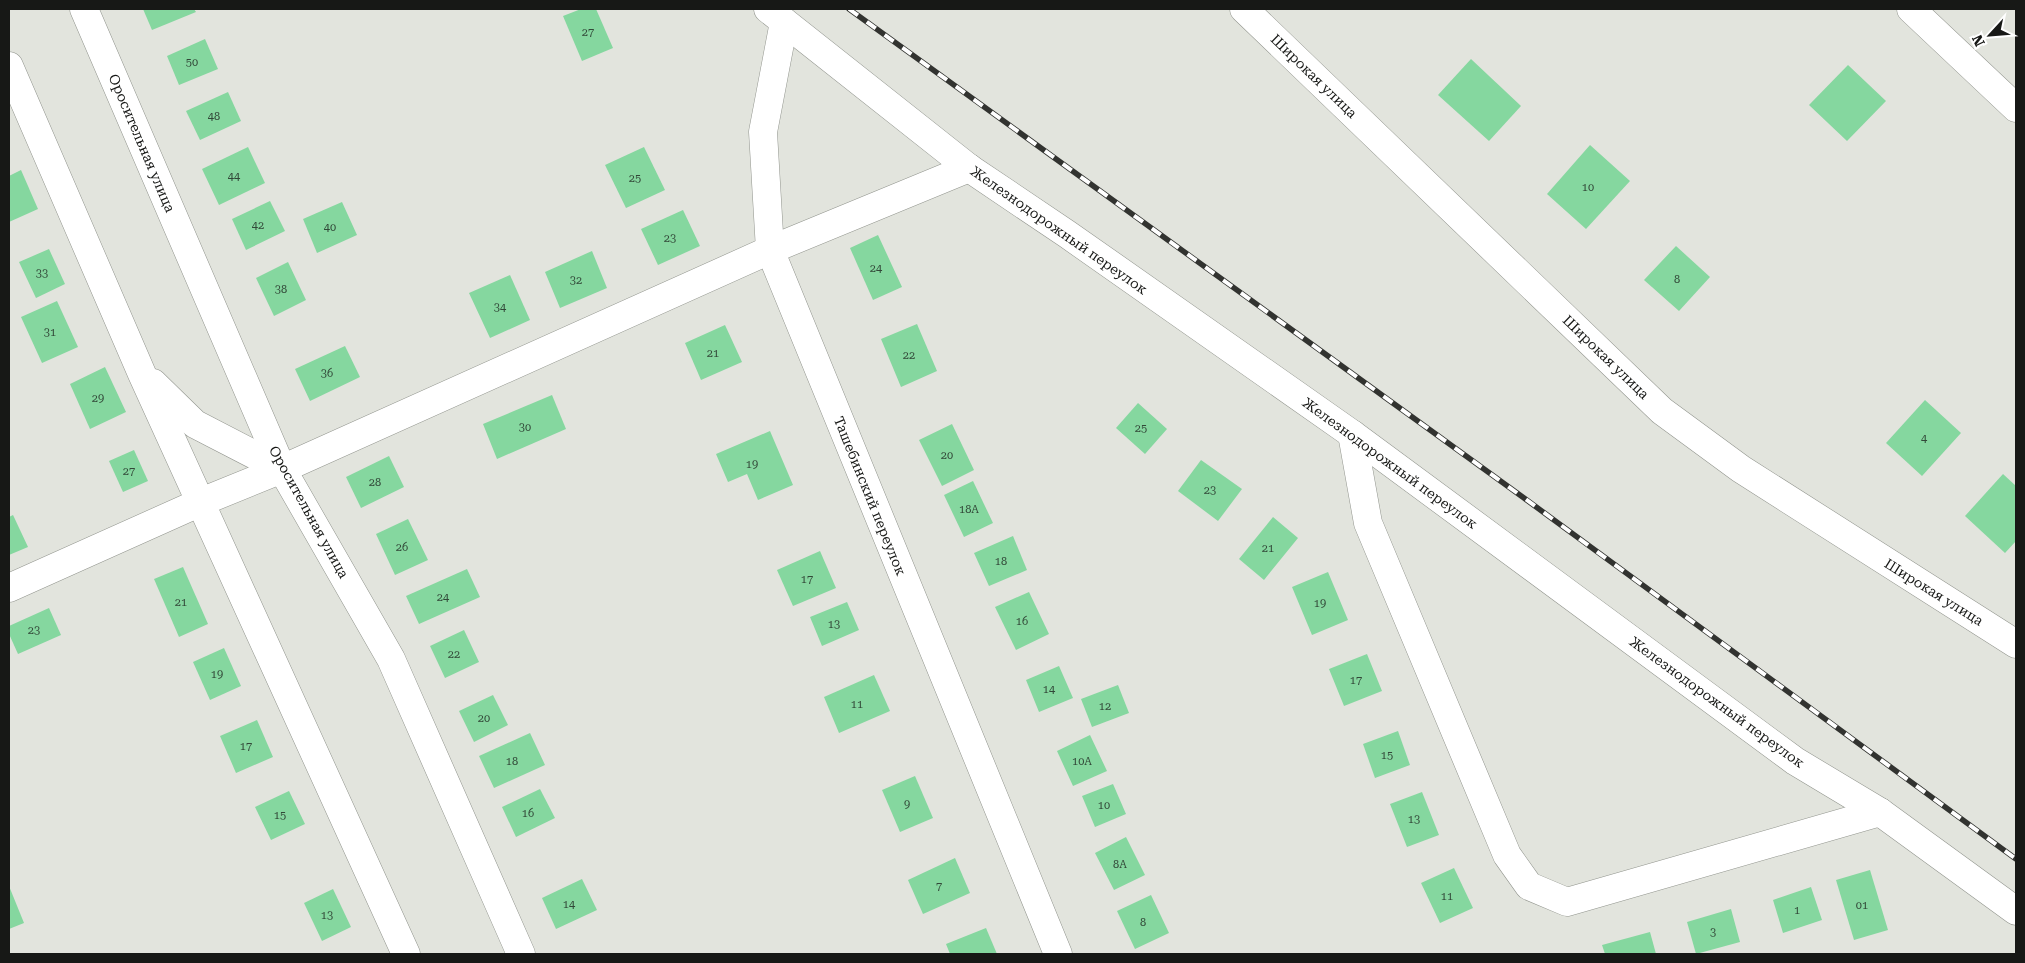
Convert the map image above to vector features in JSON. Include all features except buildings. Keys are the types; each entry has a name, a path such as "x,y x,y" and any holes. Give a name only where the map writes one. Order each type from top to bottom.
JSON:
{"street":[{"name":"Оросительная улица","path":"84,9 282,469 391,659 521,954"},
{"name":"Широкая улица","path":"1244,9 1662,411 1741,469 2016,644"},
{"path":"1911,9 2016,108"},
{"name":"Железнодорожный переулок","path":"776,15 969,168 1067,234 1352,434 1795,761 1880,812 2016,911"},
{"name":"Ташебинский переулок","path":"776,15 763,132 770,250 1058,954"},
{"path":"9,66 142,374 406,954"},
{"path":"9,588 201,502 282,469 770,250 969,168"},
{"path":"142,374 195,424 282,469"},
{"path":"1352,434 1368,523 1507,854 1529,886 1567,902 1880,812"}],"railway":[{"path":"849,9 1524,498 2016,859"}]}
